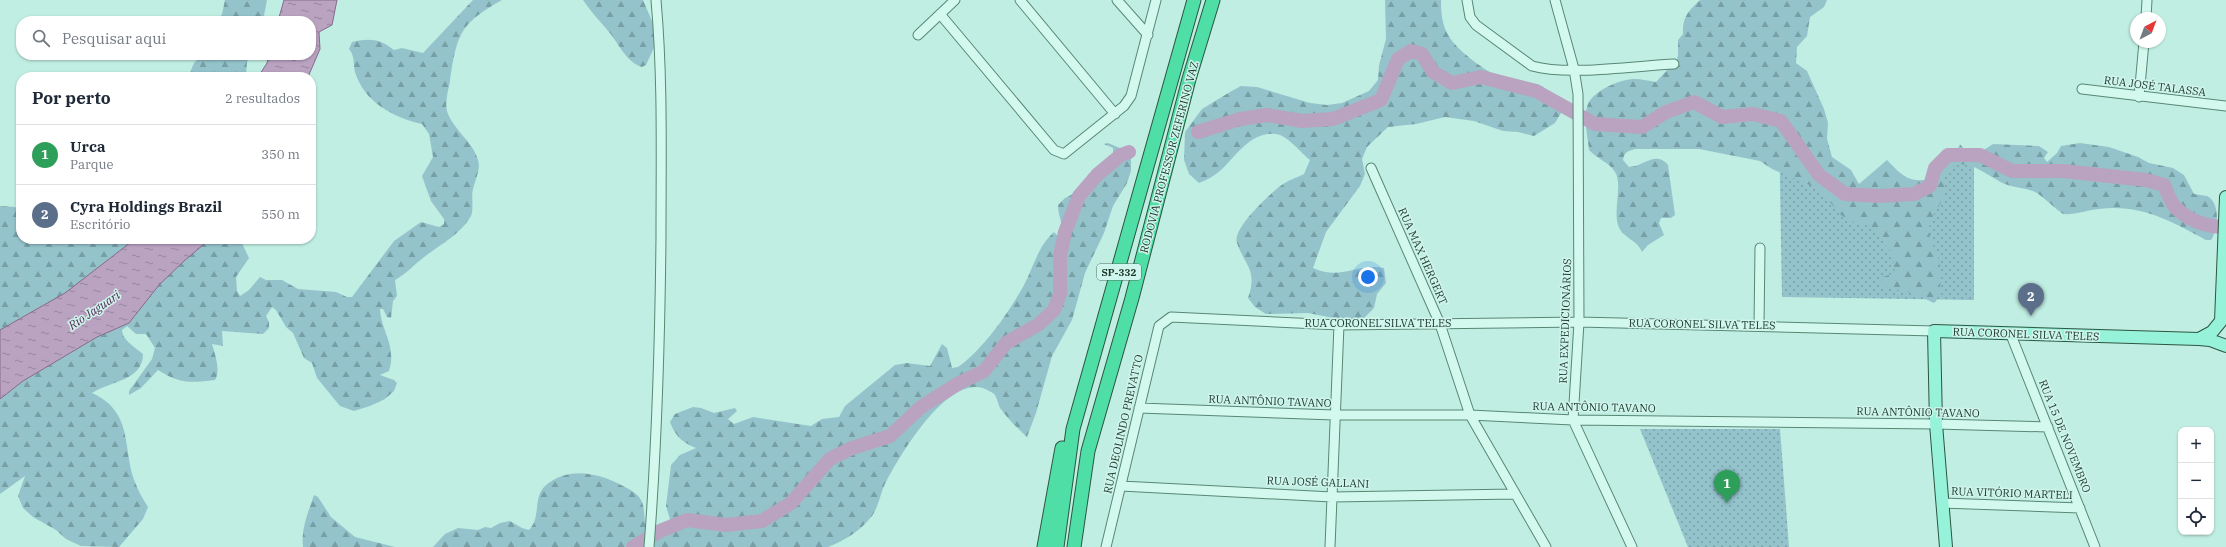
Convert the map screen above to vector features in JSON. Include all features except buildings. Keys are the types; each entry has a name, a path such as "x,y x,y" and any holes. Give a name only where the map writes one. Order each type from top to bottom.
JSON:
{"highway":[{"name":"RODOVIA PROFESSOR ZEFERINO VAZ","path":"1057,547 1073,429 1194,0"},
{"name":"RODOVIA PROFESSOR ZEFERINO VAZ","path":"1074,547 1088,451 1132,298 1189,79 1213,0"},
{"path":"1044,547 1063,445 1073,429"},
{"path":"1076,527 1079,547"}],"main road":[{"path":"2199,339 2212,332 2221,321 2226,197"},
{"path":"1934,331 1936,424 1946,547"},
{"name":"RUA CORONEL SILVA TELES","path":"1934,331 2011,335 2199,339 2210,340 2226,346"}],"street":[{"path":"649,547 657,423 660,306 660,49 656,0"},
{"path":"918,35 955,0"},
{"path":"1020,0 1115,114"},
{"path":"1117,0 1148,35"},
{"path":"940,14 1054,150 1060,153 1069,151 1115,114 1131,96 1156,0"},
{"path":"1466,0 1470,17 1476,25 1522,60 1542,68 1574,69 1674,64"},
{"name":"RUA EXPEDICIONÁRIOS","path":"1555,0 1574,69 1578,94 1579,322 1573,420 1632,547"},
{"path":"2147,12 2148,0"},
{"path":"2139,96 2143,48"},
{"name":"RUA JOSÉ TALASSA","path":"2082,89 2226,106"},
{"name":"RUA MAX HERGERT","path":"1371,168 1440,324 1470,415 1546,547"},
{"path":"1759,326 1760,248"},
{"name":"RUA CORONEL SILVA TELES","path":"1176,317 1339,325 1579,322 1934,331"},
{"name":"RUA DEOLINDO PREVATTO","path":"1106,547 1159,326 1165,319 1176,317"},
{"path":"1330,547 1334,415 1339,325"},
{"name":"RUA 15 DE NOVEMBRO","path":"2011,335 2095,547"},
{"name":"RUA ANTÔNIO TAVANO","path":"1139,408 1334,415 1470,415 1573,420 1936,424 2048,427"},
{"name":"RUA JOSÉ GALLANI","path":"1121,486 1332,496 1515,494"},
{"name":"RUA VITÓRIO MARTELI","path":"1942,503 2080,508"}],"green space":[{"path":"225,0 267,0 264,16 221,16"},
{"path":"473,0 502,0 477,16 462,32 455,52 447,98 446,106 448,114 476,154 479,163 472,192 471,216 460,230 395,280 397,296 393,301 391,318 387,317 383,309 380,309 390,346 391,362 389,371 380,375 394,380 397,383 394,391 385,399 354,411 340,406 317,378 312,363 304,358 293,333 286,327 276,310 272,307 266,316 269,322 269,328 263,334 222,331 223,346 212,344 217,367 217,376 215,380 192,382 179,380 158,370 141,388 129,395 129,391 152,359 155,348 146,334 136,334 127,326 122,330 124,337 130,344 143,354 142,363 138,370 132,375 92,393 105,401 115,410 121,421 135,482 148,507 143,519 119,547 81,546 66,539 56,530 33,517 23,508 18,496 25,476 0,494 0,395 188,244 242,244 249,258 236,277 237,291 240,296 249,290 260,277 266,280 282,280 298,289 336,292 347,297 352,297 394,241 421,222 439,227 444,224 444,219 431,201 422,176 433,157 429,134 422,124 401,118 391,113 381,107 365,92 359,83 355,72 354,60 349,49 352,42 374,40 389,46 394,50 402,48 423,53"},
{"path":"583,0 643,0 657,33 657,41 646,65 642,67 636,65 627,57"},
{"path":"1385,0 1441,0 1445,29 1454,44 1460,50 1499,77 1510,81 1536,84 1545,88 1552,96 1561,113 1555,123 1534,136 1518,132 1503,131 1474,121 1445,117 1416,124 1388,127 1367,147 1362,159 1365,174 1360,186 1326,232 1313,268 1323,272 1332,273 1374,267 1384,268 1386,283 1377,294 1374,308 1364,318 1349,321 1308,313 1266,314 1255,307 1248,298 1252,281 1251,274 1240,251 1237,243 1237,237 1252,213 1282,185 1304,174 1310,160 1285,138 1276,134 1267,134 1252,140 1218,172 1199,183 1189,174 1184,160 1185,132 1202,109 1241,86 1257,87 1310,103 1327,105 1342,103 1369,91 1378,80 1379,65 1386,39"},
{"path":"1700,0 1827,0 1824,7 1810,17 1807,36 1797,47 1796,63 1807,71 1824,109 1828,123 1827,139 1832,157 1851,170 1859,184 1887,160 1906,177 1915,180 1932,178 1952,160 1960,144 1968,154 1973,157 1993,144 2039,146 2048,152 2044,158 2047,162 2057,153 2061,146 2080,143 2109,147 2138,157 2149,163 2173,168 2184,175 2194,194 2207,196 2211,199 2215,204 2217,223 2211,240 2206,240 2180,226 2155,216 2129,209 2099,209 2072,214 2063,214 2033,191 2005,184 1974,167 1958,165 1951,169 1945,177 1944,195 1929,228 1932,244 1939,260 1940,270 1940,290 1937,300 1934,303 1915,294 1883,286 1881,282 1883,277 1895,273 1892,251 1886,249 1884,239 1876,229 1870,226 1854,223 1841,215 1819,189 1772,169 1760,161 1699,149 1635,149 1630,150 1624,155 1623,160 1629,167 1640,165 1654,159 1659,159 1668,165 1675,215 1671,218 1661,218 1659,223 1664,235 1648,245 1642,252 1637,245 1623,233 1618,225 1618,183 1615,172 1610,166 1589,150 1586,119 1587,107 1593,97 1603,89 1616,83 1629,79 1656,82 1671,66 1676,67 1678,40 1683,34 1685,19 1689,11"},
{"path":"197,60 248,60 246,72 190,72"},
{"path":"1779,126 1843,197 1933,190 1939,172 1948,158 1974,162 1974,300 1782,297"},
{"path":"1108,143 1120,148 1131,157 1131,171 1127,183 1113,206 1104,233 1085,273 1072,320 1052,356 1036,413 1027,437 1003,412 992,392 983,388 969,388 954,394 940,405 926,420 903,453 887,480 872,516 863,526 852,534 828,547 433,547 445,534 458,528 478,530 485,527 491,528 500,523 510,521 529,530 535,520 539,497 544,487 553,480 562,476 582,473 592,474 612,480 638,496 644,508 646,529 649,533 665,525 670,519 666,506 671,465 680,455 696,448 683,441 674,431 670,422 675,414 693,407 701,408 714,413 735,408 737,411 728,419 734,424 753,417 811,426 822,419 839,417 845,406 895,365 907,363 930,366 942,344 947,348 952,368 958,367 986,341 995,330 1024,285 1040,250 1054,232 1061,240 1065,241 1058,205 1065,198 1085,188 1113,153 1113,148 1104,144"},
{"path":"0,206 16,208 16,244 138,244 0,349"},
{"path":"1640,429 1780,429 1789,547 1688,547"},
{"path":"314,495 318,497 331,517 355,537 395,547 303,547 304,527"}],"water":[{"path":"284,0 337,0 332,25 319,32 320,49 316,58 316,16 279,16"},
{"path":"268,60 315,60 310,72 261,72"},
{"name":"Rio Jaguari","path":"129,244 204,244 159,285 129,323 97,337 23,381 0,399 0,330 65,293"}],"waterway":[{"path":"1198,132 1240,119 1267,115 1302,121 1333,119 1381,100 1398,59 1411,51 1422,54 1433,72 1452,83 1481,77 1536,91 1595,124 1642,127 1666,112 1694,102 1722,117 1753,114 1781,121 1819,175 1845,194 1880,196 1914,194 1930,186 1935,168 1948,155 1980,155 2012,171 2063,171 2146,180 2164,185 2173,205 2180,212 2205,224 2226,227"},
{"path":"633,547 660,531 687,520 726,525 762,521 791,503 830,459 852,448 890,436 921,407 959,383 984,371 1006,343 1039,324 1054,310 1060,294 1060,256 1065,232 1079,196 1097,175 1121,155 1129,152"}],"place":[{"name":"Cyra Holdings Brazil","path":"2031,316"},
{"name":"Urca","path":"1727,503"}]}
